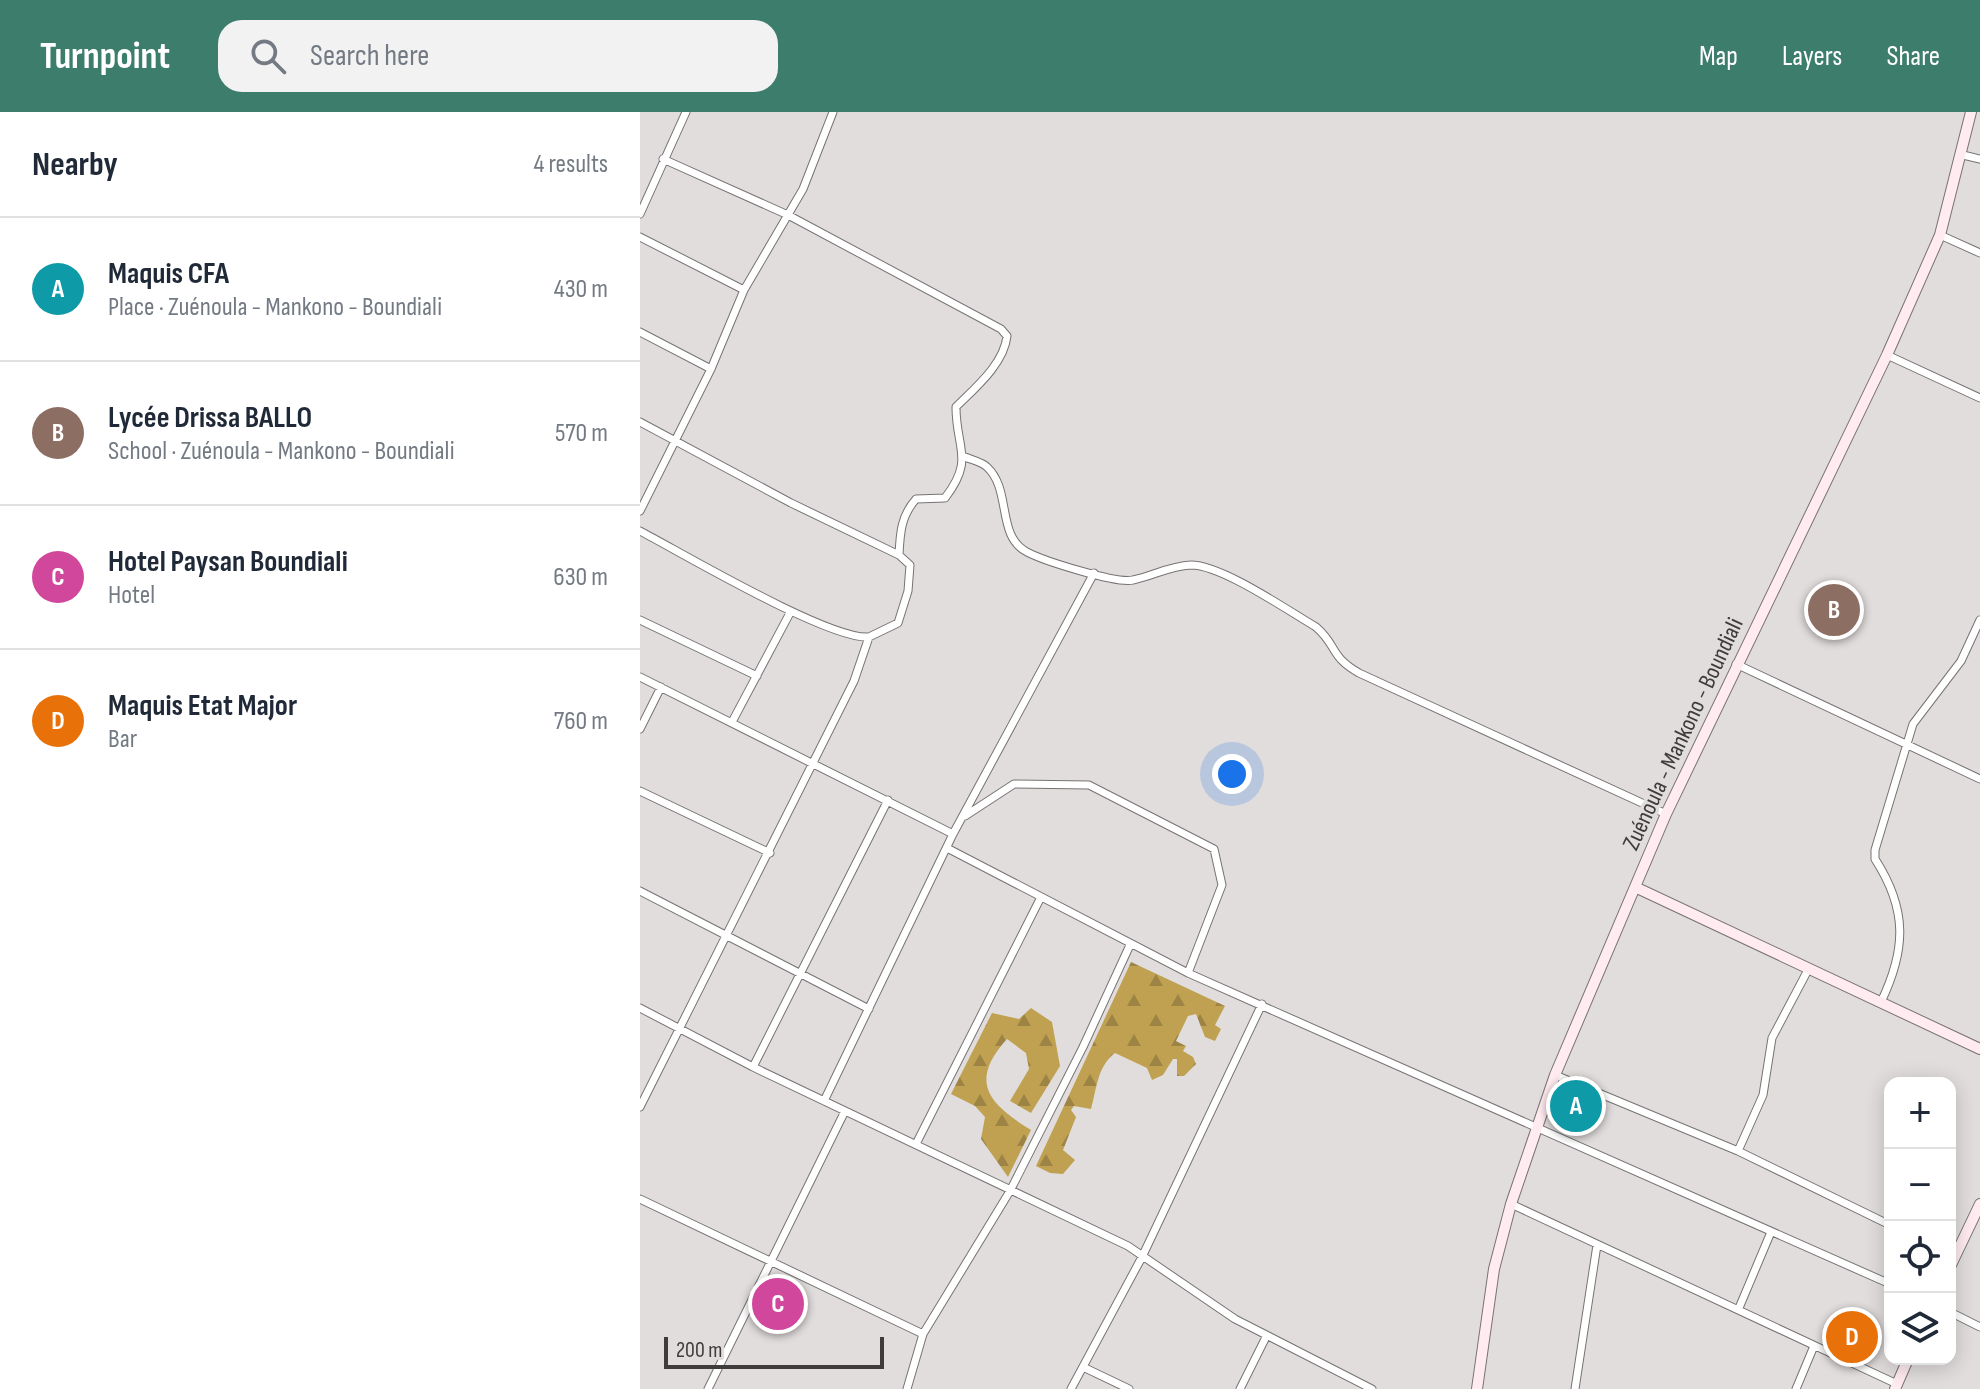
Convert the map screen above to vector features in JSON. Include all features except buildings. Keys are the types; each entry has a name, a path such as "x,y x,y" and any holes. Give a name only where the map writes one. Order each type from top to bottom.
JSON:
{"main road":[{"name":"Zuénoula - Mankono - Boundiali","path":"1477,1389 1494,1269 1511,1204 1555,1075 1666,814 1887,355 1940,235 1963,155 1971,112"},
{"path":"1635,887 1980,1049"},
{"path":"1956,1254 1980,1204"},
{"path":"1896,1386 1905,1365"}],"street":[{"path":"640,214 686,112"},
{"path":"640,511 711,369 744,290 812,169 833,112"},
{"path":"1963,155 1980,159"},
{"path":"663,159 788,215 1001,329 1007,336 1006,347 983,380 956,407 965,457 963,471 945,498 916,499 907,510 900,529 899,555"},
{"path":"1940,235 1980,253"},
{"path":"640,237 744,290"},
{"path":"640,332 711,369"},
{"path":"1887,355 1980,398"},
{"path":"640,422 791,503 899,555 910,565 905,603 898,623 869,637 855,638 791,611 640,531"},
{"path":"965,457 986,466 995,479 1011,537 1018,547 1061,565 1131,581 1153,571 1193,565 1225,572 1316,627 1331,644 1335,658 1359,673 1666,814"},
{"path":"824,1101 953,834 1094,573"},
{"path":"732,722 791,611"},
{"path":"640,620 757,676"},
{"path":"1881,1002 1895,973 1901,945 1901,923 1875,859 1875,850 1909,746 1913,724 1949,678 1978,632 1980,620"},
{"path":"640,1107 854,681 869,637"},
{"path":"1736,664 1980,779"},
{"path":"640,677 813,761 953,834"},
{"path":"640,729 661,687"},
{"path":"964,817 1014,784 1089,785 1214,849 1222,885 1188,973"},
{"path":"640,791 770,853"},
{"path":"753,1067 888,800"},
{"path":"947,848 1188,973 1884,1281"},
{"path":"640,891 728,933 869,1009"},
{"path":"916,1144 1041,897"},
{"path":"907,1389 923,1334 1010,1191 1130,945"},
{"path":"1738,1151 1767,1084 1772,1038 1809,968"},
{"path":"1071,1389 1142,1257 1262,1004"},
{"path":"640,1008 753,1067 1128,1246 1266,1337 1372,1389"},
{"path":"1555,1075 1738,1151 1884,1222"},
{"path":"708,1389 845,1111"},
{"path":"640,1199 923,1334"},
{"path":"1511,1204 1739,1308 1896,1386"},
{"path":"1739,1308 1771,1232"},
{"path":"1575,1389 1597,1245"},
{"path":"1956,1315 1980,1327"},
{"path":"1240,1389 1266,1337"},
{"path":"1796,1389 1814,1346"},
{"path":"1083,1367 1129,1389"}],"green space":[{"path":"1131,962 1225,1006 1215,1025 1221,1029 1215,1041 1205,1037 1196,1014 1188,1016 1176,1041 1186,1046 1183,1051 1193,1057 1196,1064 1184,1076 1177,1076 1177,1059 1173,1059 1163,1075 1152,1080 1147,1068 1115,1053 1101,1071 1091,1109 1074,1106 1071,1110 1076,1117 1063,1150 1075,1160 1063,1174 1050,1173 1036,1166"},
{"path":"1031,1008 1052,1022 1060,1066 1031,1113 1010,1101 1029,1069 1026,1053 1007,1039 988,1068 986,1080 995,1101 1031,1130 1008,1177 981,1139 985,1117 975,1106 951,1094 992,1013 1019,1019"}],"place":[{"name":"Lycée Drissa BALLO","path":"1834,610"},
{"name":"Maquis CFA","path":"1576,1106"},
{"name":"Hotel Paysan Boundiali","path":"778,1304"},
{"name":"Maquis Etat Major","path":"1852,1337"}]}
